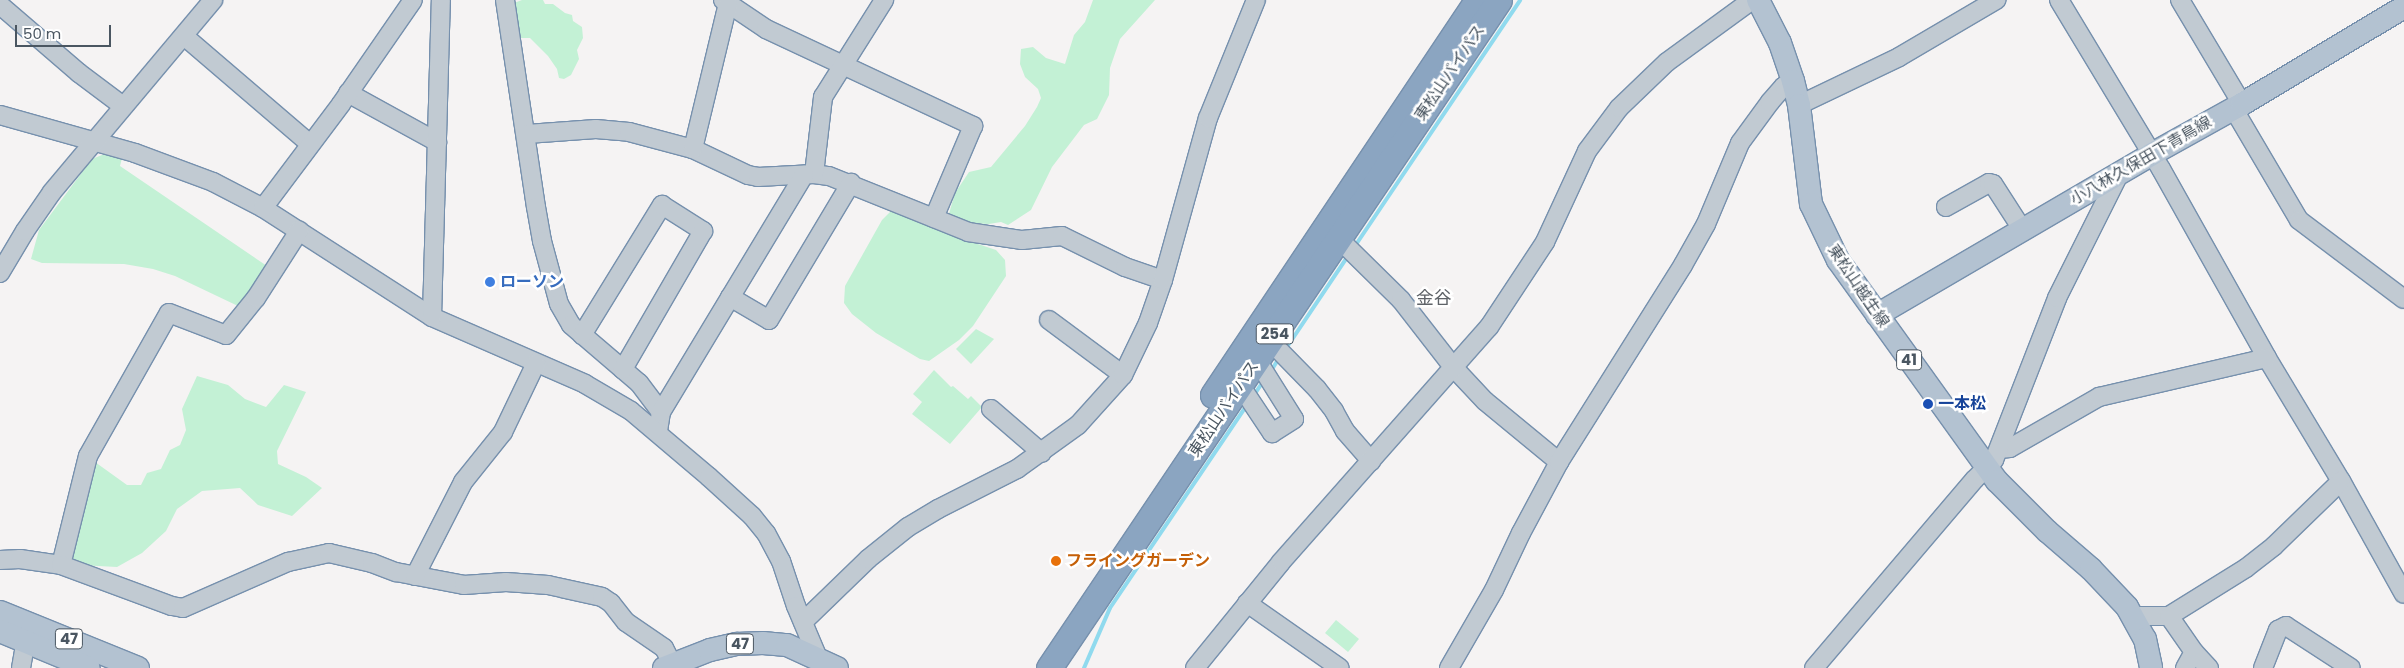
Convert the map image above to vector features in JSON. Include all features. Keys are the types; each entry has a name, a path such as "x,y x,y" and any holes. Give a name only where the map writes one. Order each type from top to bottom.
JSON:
{"highway":[{"name":"東松山バイパス","path":"1032,668 1477,0"},
{"name":"東松山バイパス","path":"1049,668 1499,0"}],"main road":[{"name":"東松山越生線","path":"1758,0 1780,43 1793,81 1799,105 1811,204 1843,268 1986,468 2008,494 2113,590 2133,616 2145,639 2151,668"},
{"name":"小八林久保田下青鳥線","path":"1878,315 2404,7"},
{"name":"47","path":"0,612 138,668"},
{"name":"47","path":"0,632 89,668"},
{"name":"47","path":"668,666 710,650 737,644 763,643 787,645 827,663"}],"street":[{"path":"0,273 38,210 213,0"},
{"path":"263,208 413,0"},
{"path":"420,0 441,6 432,317"},
{"path":"506,0 542,240 559,304 571,325 639,383 661,412"},
{"path":"658,431 661,412 730,297 809,174 822,103 884,0"},
{"path":"803,622 868,559 908,527 938,509 1017,469 1042,453 1078,425 1123,374 1145,332 1163,280 1208,118 1256,0"},
{"path":"1195,668 1247,603 1370,461 1490,327 1545,242 1587,152 1620,108 1667,62 1752,0"},
{"path":"1799,105 1899,57 1996,0"},
{"path":"2059,0 2152,154 2267,358 2341,481 2404,594"},
{"path":"2180,0 2299,220 2404,299"},
{"path":"693,149 726,2 766,29 973,126 934,218"},
{"path":"0,5 79,73 123,106"},
{"path":"184,36 310,144"},
{"path":"1449,668 1494,590 1521,533 1559,462 1688,257 1706,224 1740,143 1770,102 1784,86 1793,81"},
{"path":"348,92 438,142"},
{"path":"0,115 94,141 194,173 263,208 432,317 594,388 631,411 658,431 752,516 766,532 780,561 803,622 827,663"},
{"path":"527,134 596,129 628,132 693,149 714,157 748,175 758,177 809,174 851,183 968,232 1011,240 1062,236 1125,267 1163,280"},
{"path":"1814,668 1986,468 2000,449 2057,298 2119,174"},
{"path":"730,297 769,320 851,183"},
{"path":"1946,207 1989,183 1993,184 2022,229"},
{"path":"582,335 662,205 703,231 623,370"},
{"path":"60,565 88,456 169,313 226,335 256,298 299,231"},
{"path":"1339,238 1401,300 1454,368 1485,401 1559,462"},
{"path":"1049,320 1123,374"},
{"path":"1264,351 1317,389 1334,411 1345,431 1370,461"},
{"path":"1240,385 1272,433 1294,419 1264,351"},
{"path":"2000,449 2010,448 2100,397 2267,358"},
{"path":"415,576 466,476 503,432 536,362"},
{"path":"991,409 1042,453"},
{"path":"2133,616 2169,616 2246,568 2274,546 2341,481"},
{"path":"0,560 20,559 60,565 172,606 183,608 288,562 329,553 415,576 464,585 506,582 548,585 602,597 611,603 631,626 664,648 668,666"},
{"path":"1247,603 1340,668"},
{"path":"2169,616 2194,652 2209,668"},
{"path":"2263,668 2278,630 2286,626 2351,668"},
{"path":"21,668 26,641"},
{"path":"2185,668 2194,652"}],"green space":[{"path":"522,0 543,0 545,4 553,4 565,13 572,15 573,21 582,27 583,38 577,50 579,59 571,75 564,79 559,78 557,69 548,56 530,38 519,38 514,3"},
{"path":"1093,0 1155,0 1120,39 1110,68 1109,95 1097,119 1084,125 1052,167 1031,210 1008,225 1001,222 989,224 966,223 948,217 955,193 969,172 991,167 1025,126 1041,98 1038,89 1025,77 1020,64 1021,49 1033,47 1046,58 1065,64 1074,35 1085,22"},
{"path":"107,153 122,158 120,166 267,266 238,306 175,276 153,269 124,264 42,263 31,259 39,230 92,159"},
{"path":"892,210 938,227 949,234 964,236 975,243 996,250 1005,260 1006,276 973,326 959,340 929,361 920,359 876,333 852,314 844,303 845,286 882,220"},
{"path":"976,329 994,339 971,364 956,349"},
{"path":"934,370 951,387 953,386 968,399 971,396 982,407 950,444 912,414 922,402 913,394"},
{"path":"197,376 228,385 245,399 266,407 284,385 306,392 277,451 278,464 306,477 322,488 292,516 258,505 240,488 202,491 177,509 166,531 142,553 117,567 79,565 67,556 95,462 127,485 141,485 147,473 161,469 170,450 180,445 186,430 182,409"},
{"path":"1336,620 1359,639 1348,652 1325,633"}],"waterway":[{"path":"1355,246 1520,0"},
{"path":"1285,350 1348,256"},
{"path":"1271,371 1279,358"},
{"path":"1254,395 1264,380"},
{"path":"1084,668 1110,608 1247,405"}],"place":[{"name":"ローソン","path":"490,282"},
{"name":"一本松","path":"1928,404"},
{"name":"フライングガーデン","path":"1056,561"}],"district":[{"name":"金谷","path":"1434,298"}]}
